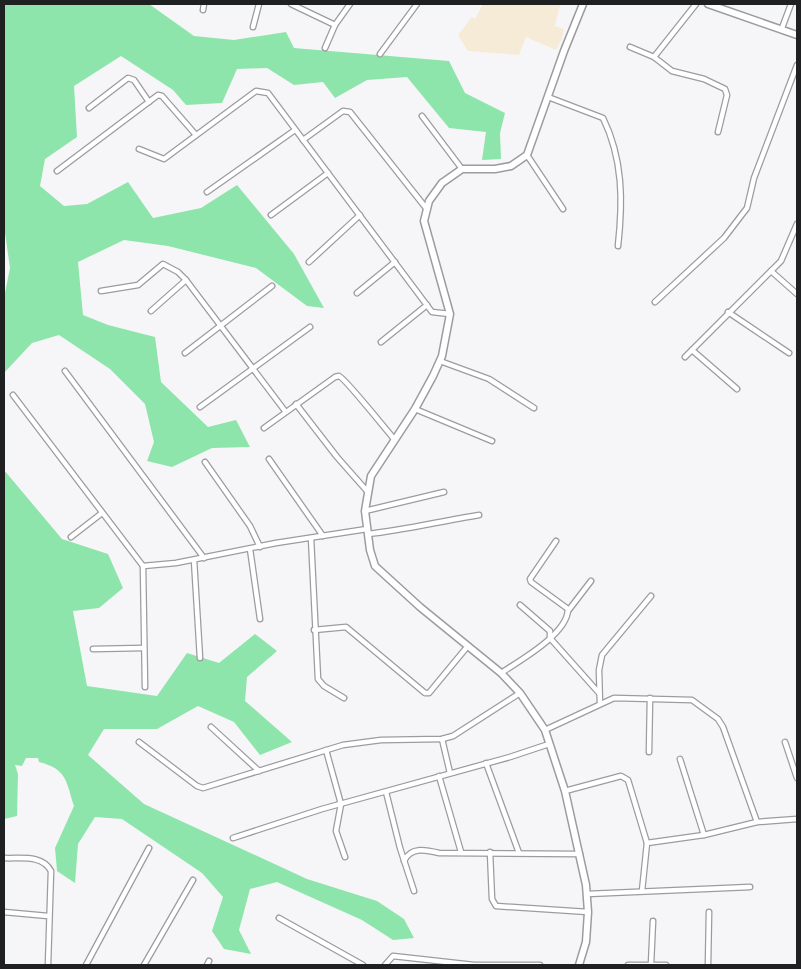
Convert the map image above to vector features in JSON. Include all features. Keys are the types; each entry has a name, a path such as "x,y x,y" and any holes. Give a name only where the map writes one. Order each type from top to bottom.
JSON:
{"street":[{"path":"203,10 204,4"},
{"path":"253,27 259,4"},
{"path":"291,4 334,25"},
{"path":"325,48 334,25 350,4"},
{"path":"380,54 417,4"},
{"path":"579,965 585,949 588,912 587,894 580,854 564,790 544,730 520,693 500,673 467,647 375,566 367,532 365,511 367,491 372,476 415,409 440,361 450,314 426,232 424,221 426,208 433,193 442,183 462,169 495,169 511,166 527,156 564,51 584,4"},
{"path":"654,58 696,4"},
{"path":"708,4 797,34"},
{"path":"782,28 791,4"},
{"path":"630,48 654,58 672,70 704,79 725,89 727,95 718,132"},
{"path":"655,302 724,238 747,208 754,178 797,65"},
{"path":"89,108 128,78 134,80 149,102"},
{"path":"139,149 164,159 256,91 268,93 427,306 432,312 450,314"},
{"path":"57,171 161,95 196,135"},
{"path":"548,97 601,116 610,131 620,174 622,216 618,246"},
{"path":"303,140 343,111 350,112 426,208"},
{"path":"422,116 462,169"},
{"path":"207,192 295,130"},
{"path":"527,156 563,209"},
{"path":"271,215 328,173"},
{"path":"309,262 360,215"},
{"path":"685,356 771,271 785,254 797,227"},
{"path":"357,293 396,262"},
{"path":"101,291 138,285 163,264 178,272 285,411"},
{"path":"771,271 797,294"},
{"path":"151,311 186,280"},
{"path":"185,353 272,286"},
{"path":"381,342 427,306"},
{"path":"728,312 789,353"},
{"path":"200,407 310,327"},
{"path":"692,350 737,389"},
{"path":"440,361 489,379 534,408"},
{"path":"65,371 204,558"},
{"path":"264,428 285,411 335,377 343,377 395,440"},
{"path":"13,395 143,566 145,687"},
{"path":"296,404 337,457 367,491"},
{"path":"415,409 492,441"},
{"path":"269,459 323,536"},
{"path":"205,462 250,526 260,547"},
{"path":"365,511 444,492"},
{"path":"71,537 102,513"},
{"path":"143,566 194,560 323,536 408,530 444,520 479,515"},
{"path":"310,538 318,678 324,686 344,698"},
{"path":"556,541 530,579 531,582 558,600 568,610"},
{"path":"250,549 260,618"},
{"path":"194,560 200,658"},
{"path":"500,673 538,650 550,638 561,626 568,610 591,581"},
{"path":"600,704 599,670 602,655 651,596"},
{"path":"520,605 550,631 550,638 599,693"},
{"path":"314,630 346,627 425,692 430,694 467,647"},
{"path":"93,649 143,648"},
{"path":"140,742 197,786 203,788 343,745 381,740 442,739 453,736 520,693"},
{"path":"544,730 614,698 692,700 718,719 724,727 757,822"},
{"path":"650,698 650,752"},
{"path":"211,727 258,771"},
{"path":"442,739 450,773"},
{"path":"785,742 797,778"},
{"path":"233,838 341,804 486,764 549,744"},
{"path":"326,750 341,804 336,831 345,857"},
{"path":"680,759 704,835"},
{"path":"486,764 519,852"},
{"path":"439,776 461,852"},
{"path":"564,790 621,776 625,777 634,798 647,844 642,891"},
{"path":"386,792 414,891"},
{"path":"647,844 704,835 757,822 797,819"},
{"path":"86,965 149,848"},
{"path":"404,861 411,853 427,849 439,853 519,852 580,854"},
{"path":"490,852 492,898 496,906 588,912"},
{"path":"4,858 41,860 47,864 50,871 48,965"},
{"path":"144,965 193,880"},
{"path":"587,894 696,891 750,887"},
{"path":"4,912 48,916"},
{"path":"708,965 709,912"},
{"path":"279,918 363,965"},
{"path":"651,964 653,921"},
{"path":"385,965 393,956 449,964 540,965"},
{"path":"628,965 666,965"}],"shaded area":[{"path":"483,4 560,5 555,26 564,29 562,39 556,50 526,37 519,55 468,51 458,35 472,17 475,19"}],"green space":[{"path":"4,4 149,4 194,36 234,40 286,32 294,48 449,61 465,93 505,113 500,133 501,159 482,160 486,132 449,128 407,77 367,80 335,98 323,82 294,85 267,68 237,69 222,103 186,105 173,90 121,56 74,86 77,137 45,159 40,186 64,206 87,204 128,182 153,218 201,208 237,185 294,254 324,308 307,306 256,268 168,246 124,240 78,262 83,315 108,325 155,337 161,382 208,427 236,420 250,447 212,448 172,467 147,461 154,442 145,404 110,369 59,335 32,343 4,373 4,298 10,268 4,226"},
{"path":"4,470 62,539 108,554 123,588 99,608 73,611 87,686 157,696 187,653 219,663 255,634 277,651 247,677 245,701 292,742 260,755 234,722 198,706 157,729 104,729 88,755 144,804 307,879 377,901 404,919 414,938 393,940 362,920 277,882 250,889 239,930 251,954 224,949 212,931 223,897 202,873 122,819 95,817 78,844 75,883 57,871 55,848 74,806 64,777 55,768 39,762 38,758 26,758 22,766 15,765 18,774 17,816 4,819"}]}
